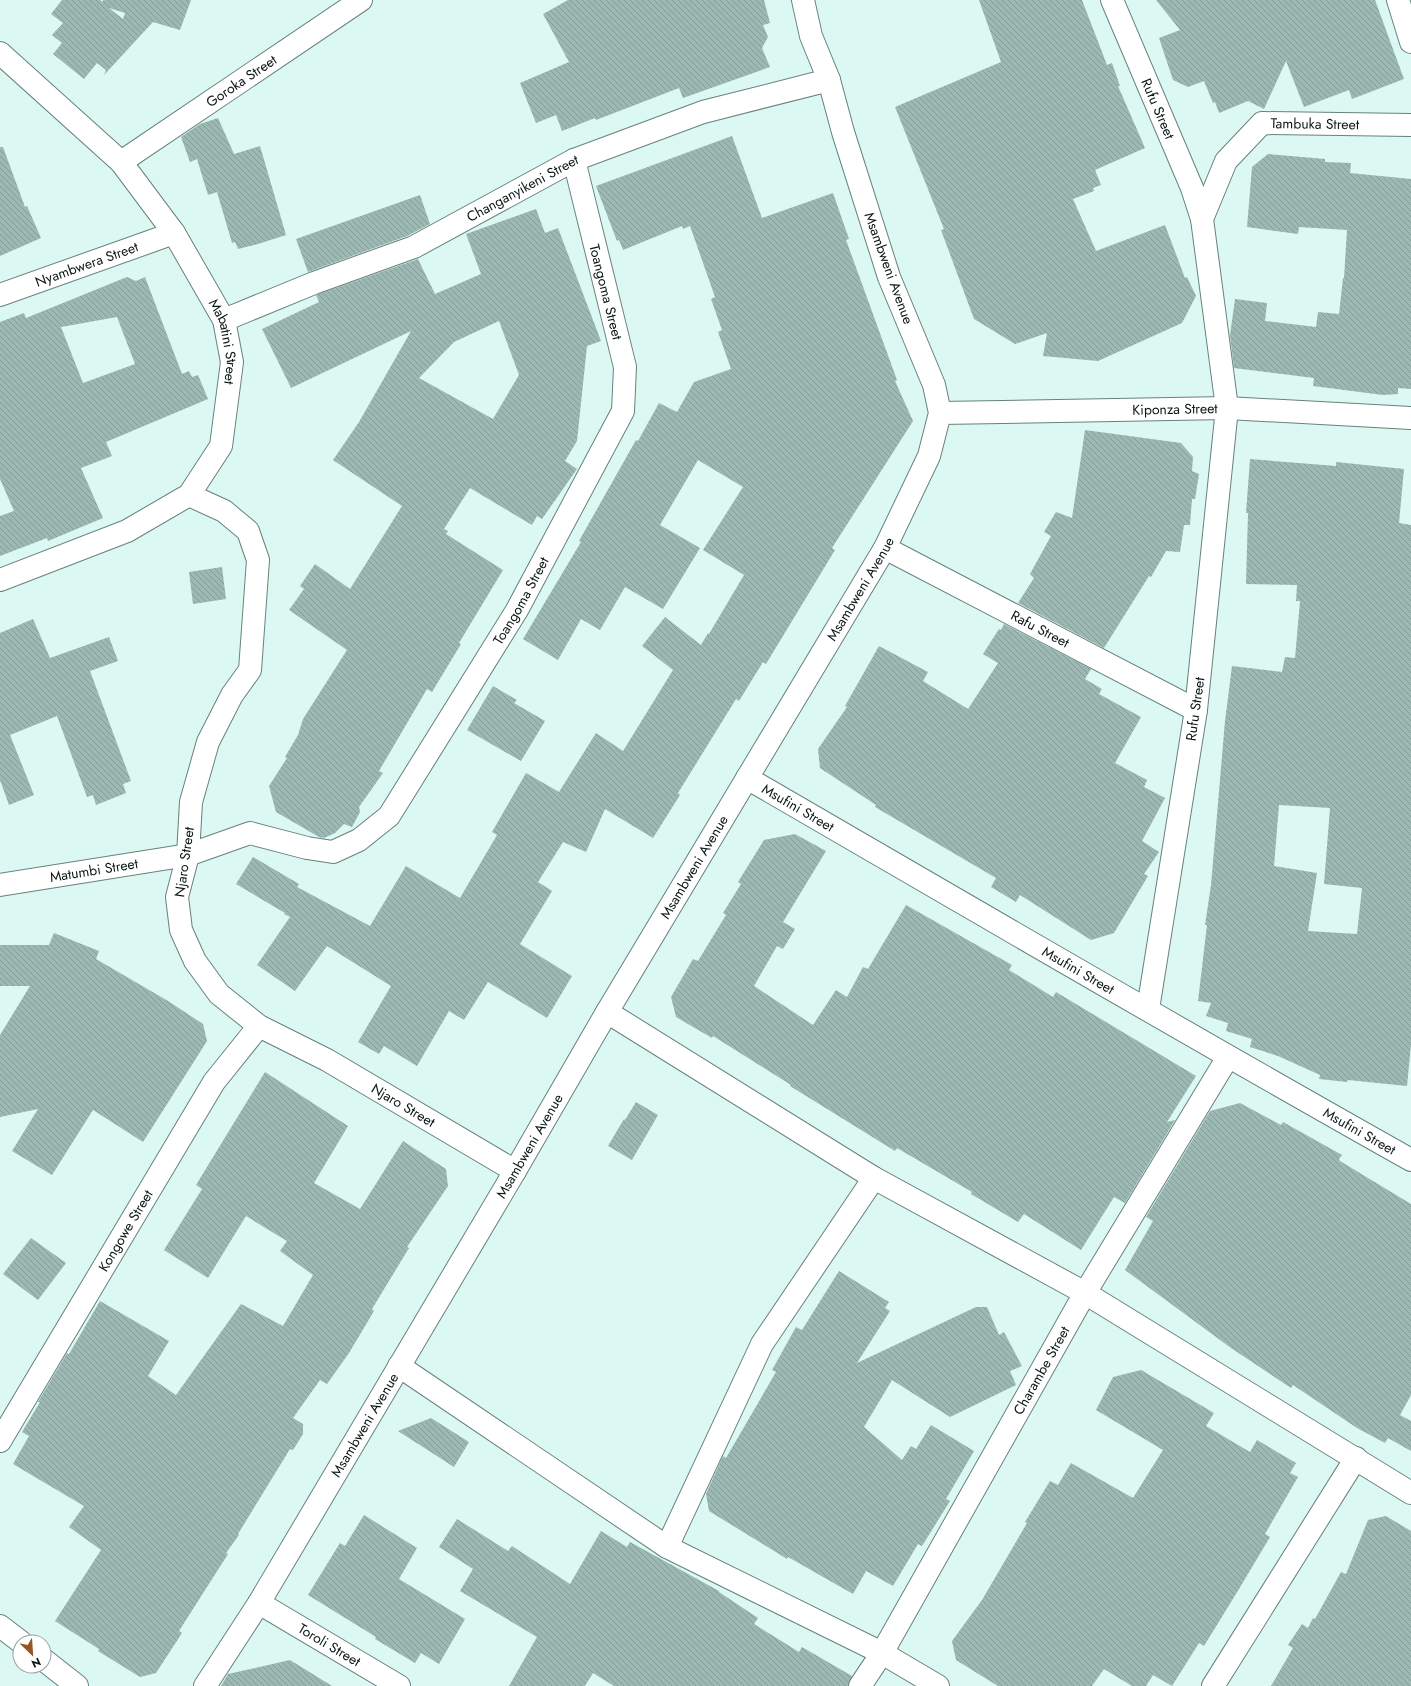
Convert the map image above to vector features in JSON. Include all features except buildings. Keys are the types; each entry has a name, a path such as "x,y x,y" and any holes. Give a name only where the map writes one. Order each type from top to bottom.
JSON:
{"street":[{"name":"Goroka Street","path":"121,162 361,0"},
{"name":"Msambweni Avenue","path":"205,1686 259,1603 515,1171 607,1012 885,548 929,456 940,413 934,385 889,277 843,132 830,80 811,36 803,0"},
{"name":"Rufu Street","path":"1112,0 1192,188 1202,218 1227,408 1196,710 1148,1009"},
{"path":"1398,0 1411,42"},
{"name":"Mabatini Street","path":"0,53 121,162 174,233 224,320 232,362 221,446 189,495 127,531 0,580"},
{"name":"Changanyikeni Street","path":"224,320 314,283 414,247 574,160 702,112 830,80"},
{"name":"Tambuka Street","path":"1202,218 1226,162 1262,123 1411,125"},
{"name":"Toangoma Street","path":"188,855 250,833 307,848 333,852 359,840 389,816 517,610 623,411 625,367 574,160"},
{"name":"Nyambwera Street","path":"0,295 174,233"},
{"name":"Kiponza Street","path":"940,413 1227,408 1411,418"},
{"name":"Njaro Street","path":"189,495 224,511 248,531 258,560 250,670 232,695 208,742 191,802 188,855 177,897 181,930 195,961 219,994 259,1026 327,1060 515,1171"},
{"name":"Rafu Street","path":"885,548 1196,710"},
{"name":"Msufini Street","path":"747,778 1148,1009 1228,1057 1411,1160"},
{"name":"Matumbi Street","path":"0,885 188,855"},
{"path":"607,1012 874,1178 1085,1293 1411,1493"},
{"name":"Kongowe Street","path":"0,1441 214,1082 259,1026"},
{"name":"Charambe Street","path":"860,1686 882,1653 1085,1293 1228,1057"},
{"path":"667,1547 762,1344 874,1178"},
{"path":"399,1366 667,1547 882,1653 938,1686"},
{"path":"1213,1686 1356,1458"},
{"name":"Toroli Street","path":"259,1603 399,1686"},
{"path":"0,1626 12,1635"},
{"path":"52,1666 77,1686"}]}
